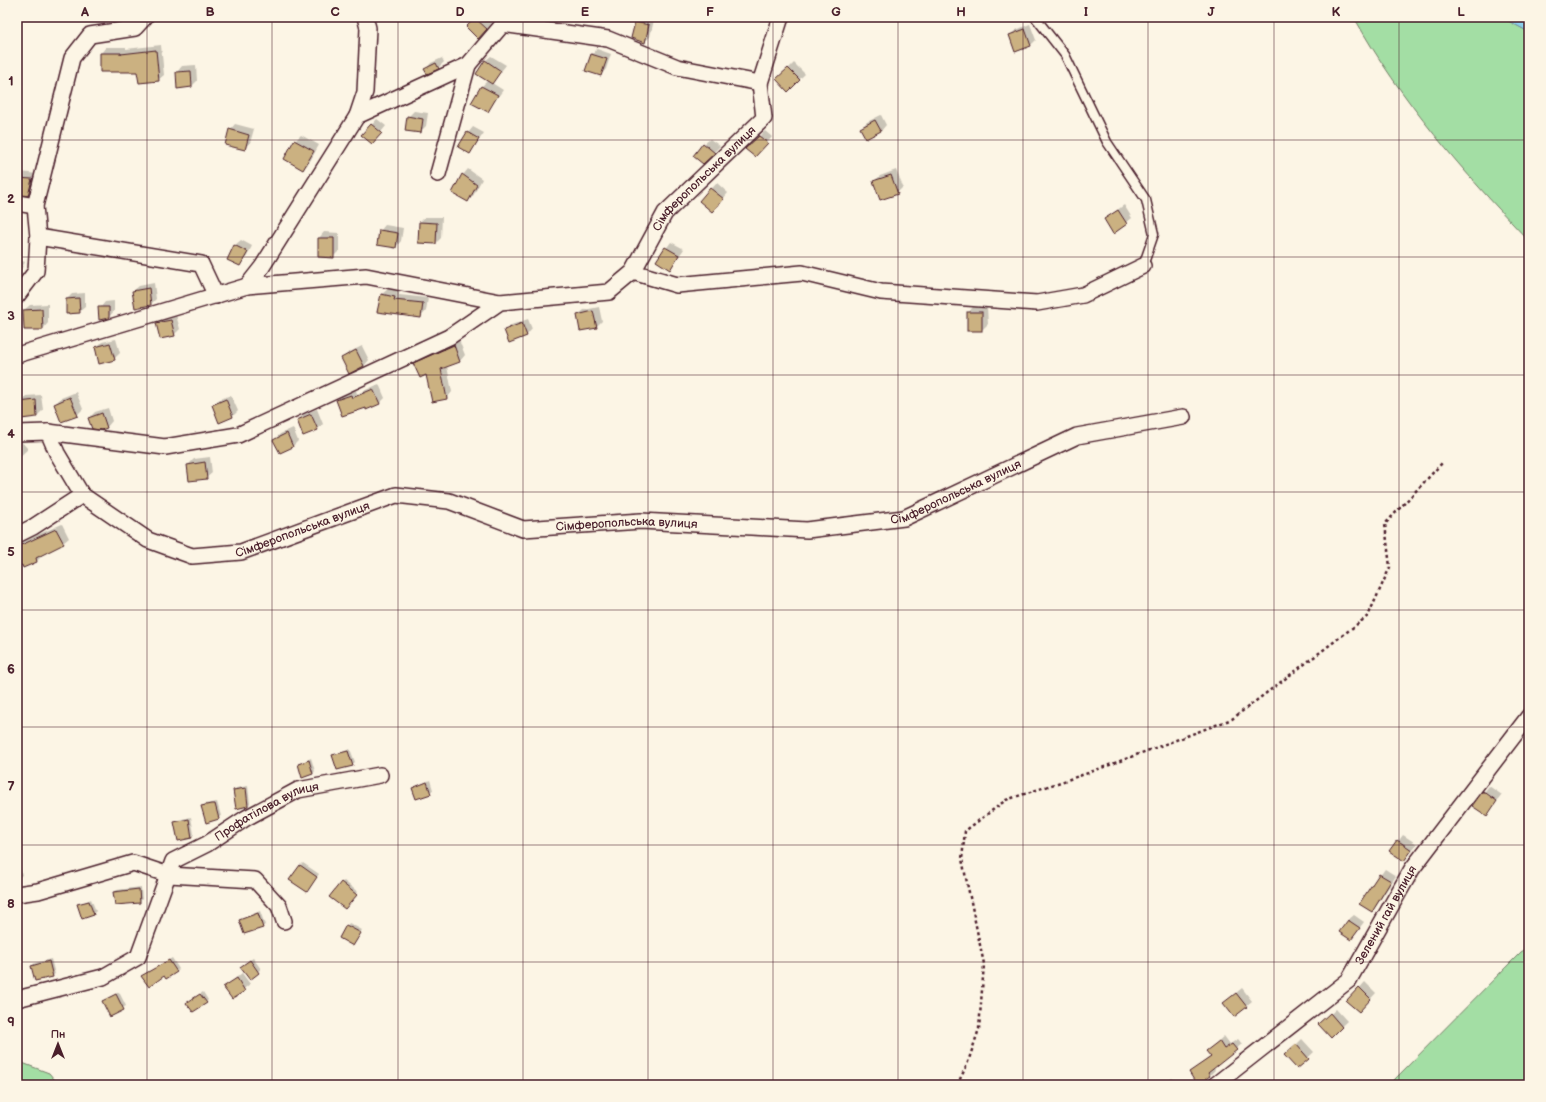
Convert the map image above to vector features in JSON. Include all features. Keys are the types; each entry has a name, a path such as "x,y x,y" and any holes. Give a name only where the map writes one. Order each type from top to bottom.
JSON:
{"street":[{"path":"122,17 134,28"},
{"path":"17,296 36,271 38,237 35,206 72,58 90,35 134,28 145,17"},
{"path":"247,286 262,267 357,116 365,92 368,28 365,17"},
{"path":"438,174 468,65 505,20 608,39 677,67 760,83 781,17"},
{"path":"357,116 468,65"},
{"name":"Сімферопольська вулиця","path":"17,433 48,432 164,447 238,435 449,337 500,302 609,292 633,272 665,213 764,118 760,83"},
{"path":"17,203 35,206"},
{"path":"38,237 201,264 216,296"},
{"path":"633,272 677,285 802,273 881,292 1037,303 1083,295 1143,266"},
{"path":"17,355 247,286 366,276 500,302"},
{"name":"Сімферопольська вулиця","path":"48,432 57,453 82,494 148,540 192,556 242,552 396,495 449,501 523,529 641,521 807,530 904,518 1077,436 1184,417"},
{"path":"17,535 33,527 82,494"},
{"name":"Зелений гай вулиця","path":"1215,1085 1349,980 1412,869 1529,716"},
{"name":"Профатілова вулиця","path":"17,998 103,977 138,957 173,861 207,844 246,818 298,790 380,775"},
{"path":"17,894 38,891 133,863 169,875 255,880 279,906 284,921"}],"lane":[{"path":"1035,17 1065,54 1107,142 1146,200 1154,234 1143,266"}],"path":[{"path":"957,1085 967,1065 979,1029 984,964 962,859 965,831 1006,800 1088,773 1232,719 1368,616 1390,567 1385,524 1443,462"}],"green space":[{"path":"1354,17 1501,17 1529,32 1529,241 1434,135 1372,48"},
{"path":"1529,947 1529,1085 1389,1085 1521,952"},
{"path":"17,1061 49,1073 59,1085 17,1085"}],"water":[{"path":"1501,17 1529,17 1529,32 1527,31"}],"building":[{"path":"475,18 487,29 478,39 466,27"},
{"path":"635,22 649,25 645,43 631,38"},
{"path":"1025,29 1031,46 1015,52 1009,35"},
{"path":"156,50 159,81 139,83 137,72 100,72 100,53 121,54"},
{"path":"591,54 607,59 601,76 585,71"},
{"path":"485,60 501,71 492,84 476,74"},
{"path":"436,63 439,69 427,74 424,69"},
{"path":"788,68 800,80 788,92 776,79"},
{"path":"191,71 192,87 177,89 176,72"},
{"path":"481,86 498,95 488,112 471,103"},
{"path":"407,116 423,119 421,133 405,131"},
{"path":"875,120 881,131 866,139 860,128"},
{"path":"371,124 382,133 372,144 361,135"},
{"path":"229,129 249,135 245,150 225,145"},
{"path":"467,132 479,139 470,154 458,147"},
{"path":"759,136 768,143 755,157 745,149"},
{"path":"294,140 314,151 303,170 284,159"},
{"path":"703,143 715,153 703,164 693,156"},
{"path":"462,174 477,185 468,202 452,193"},
{"path":"891,175 898,194 880,200 873,181"},
{"path":"17,178 32,179 28,196 17,194"},
{"path":"710,188 724,199 712,212 699,201"},
{"path":"1118,210 1127,224 1113,234 1104,219"},
{"path":"419,222 437,223 436,244 418,243"},
{"path":"379,230 398,233 396,248 377,245"},
{"path":"318,238 334,238 334,258 318,257"},
{"path":"234,245 248,252 240,266 227,260"},
{"path":"665,247 679,255 670,270 656,261"},
{"path":"149,288 151,305 135,308 132,291"},
{"path":"381,294 395,297 394,300 423,303 421,318 377,312"},
{"path":"79,298 80,313 66,314 66,299"},
{"path":"98,307 109,307 109,318 99,320"},
{"path":"42,309 43,330 24,330 23,310"},
{"path":"593,311 597,328 580,331 577,315"},
{"path":"967,312 982,312 982,331 967,331"},
{"path":"171,320 175,336 160,339 156,323"},
{"path":"522,323 527,336 509,343 504,330"},
{"path":"110,343 115,360 99,364 95,347"},
{"path":"454,345 460,362 441,369 447,399 432,402 426,375 420,378 413,363"},
{"path":"356,350 364,366 349,374 341,358"},
{"path":"373,389 380,404 366,410 366,408 342,416 336,400 351,395 352,398"},
{"path":"70,397 78,416 61,422 54,404"},
{"path":"226,399 233,417 219,423 212,405"},
{"path":"36,400 37,417 21,419 19,402"},
{"path":"102,413 107,428 101,430 92,429 88,418"},
{"path":"311,414 318,430 303,436 297,420"},
{"path":"287,433 293,447 280,453 273,440"},
{"path":"205,462 207,479 189,481 187,465"},
{"path":"56,529 64,544 36,558 37,562 23,568 22,565 17,567 17,547"},
{"path":"348,751 353,766 337,770 332,755"},
{"path":"309,760 313,774 302,778 298,764"},
{"path":"427,782 431,794 416,799 412,788"},
{"path":"246,788 248,806 236,809 233,790"},
{"path":"1483,791 1497,801 1487,816 1472,806"},
{"path":"215,804 219,819 206,823 201,806"},
{"path":"189,819 192,838 178,841 174,822"},
{"path":"1397,840 1412,850 1404,861 1389,851"},
{"path":"300,865 317,877 307,892 289,880"},
{"path":"1379,874 1391,881 1372,912 1359,904"},
{"path":"341,882 357,895 345,909 329,897"},
{"path":"139,889 140,903 115,905 113,892"},
{"path":"89,901 94,915 82,919 77,904"},
{"path":"258,913 263,928 244,934 239,920"},
{"path":"1348,920 1360,928 1351,940 1339,932"},
{"path":"346,925 361,933 353,946 339,938"},
{"path":"169,960 177,972 166,979 164,976 149,987 141,976"},
{"path":"250,960 259,973 250,980 240,967"},
{"path":"49,961 53,977 35,981 31,966"},
{"path":"237,978 245,991 232,999 223,987"},
{"path":"1359,987 1371,999 1359,1012 1346,1001"},
{"path":"1236,993 1247,1007 1234,1017 1223,1003"},
{"path":"116,994 124,1010 110,1017 102,1001"},
{"path":"200,994 207,1003 193,1012 186,1003"},
{"path":"1330,1013 1342,1027 1331,1038 1318,1024"},
{"path":"1219,1041 1224,1049 1232,1044 1237,1050 1208,1073 1210,1076 1197,1085 1189,1072 1211,1057 1206,1051"},
{"path":"1296,1044 1309,1059 1297,1069 1284,1055"}]}
